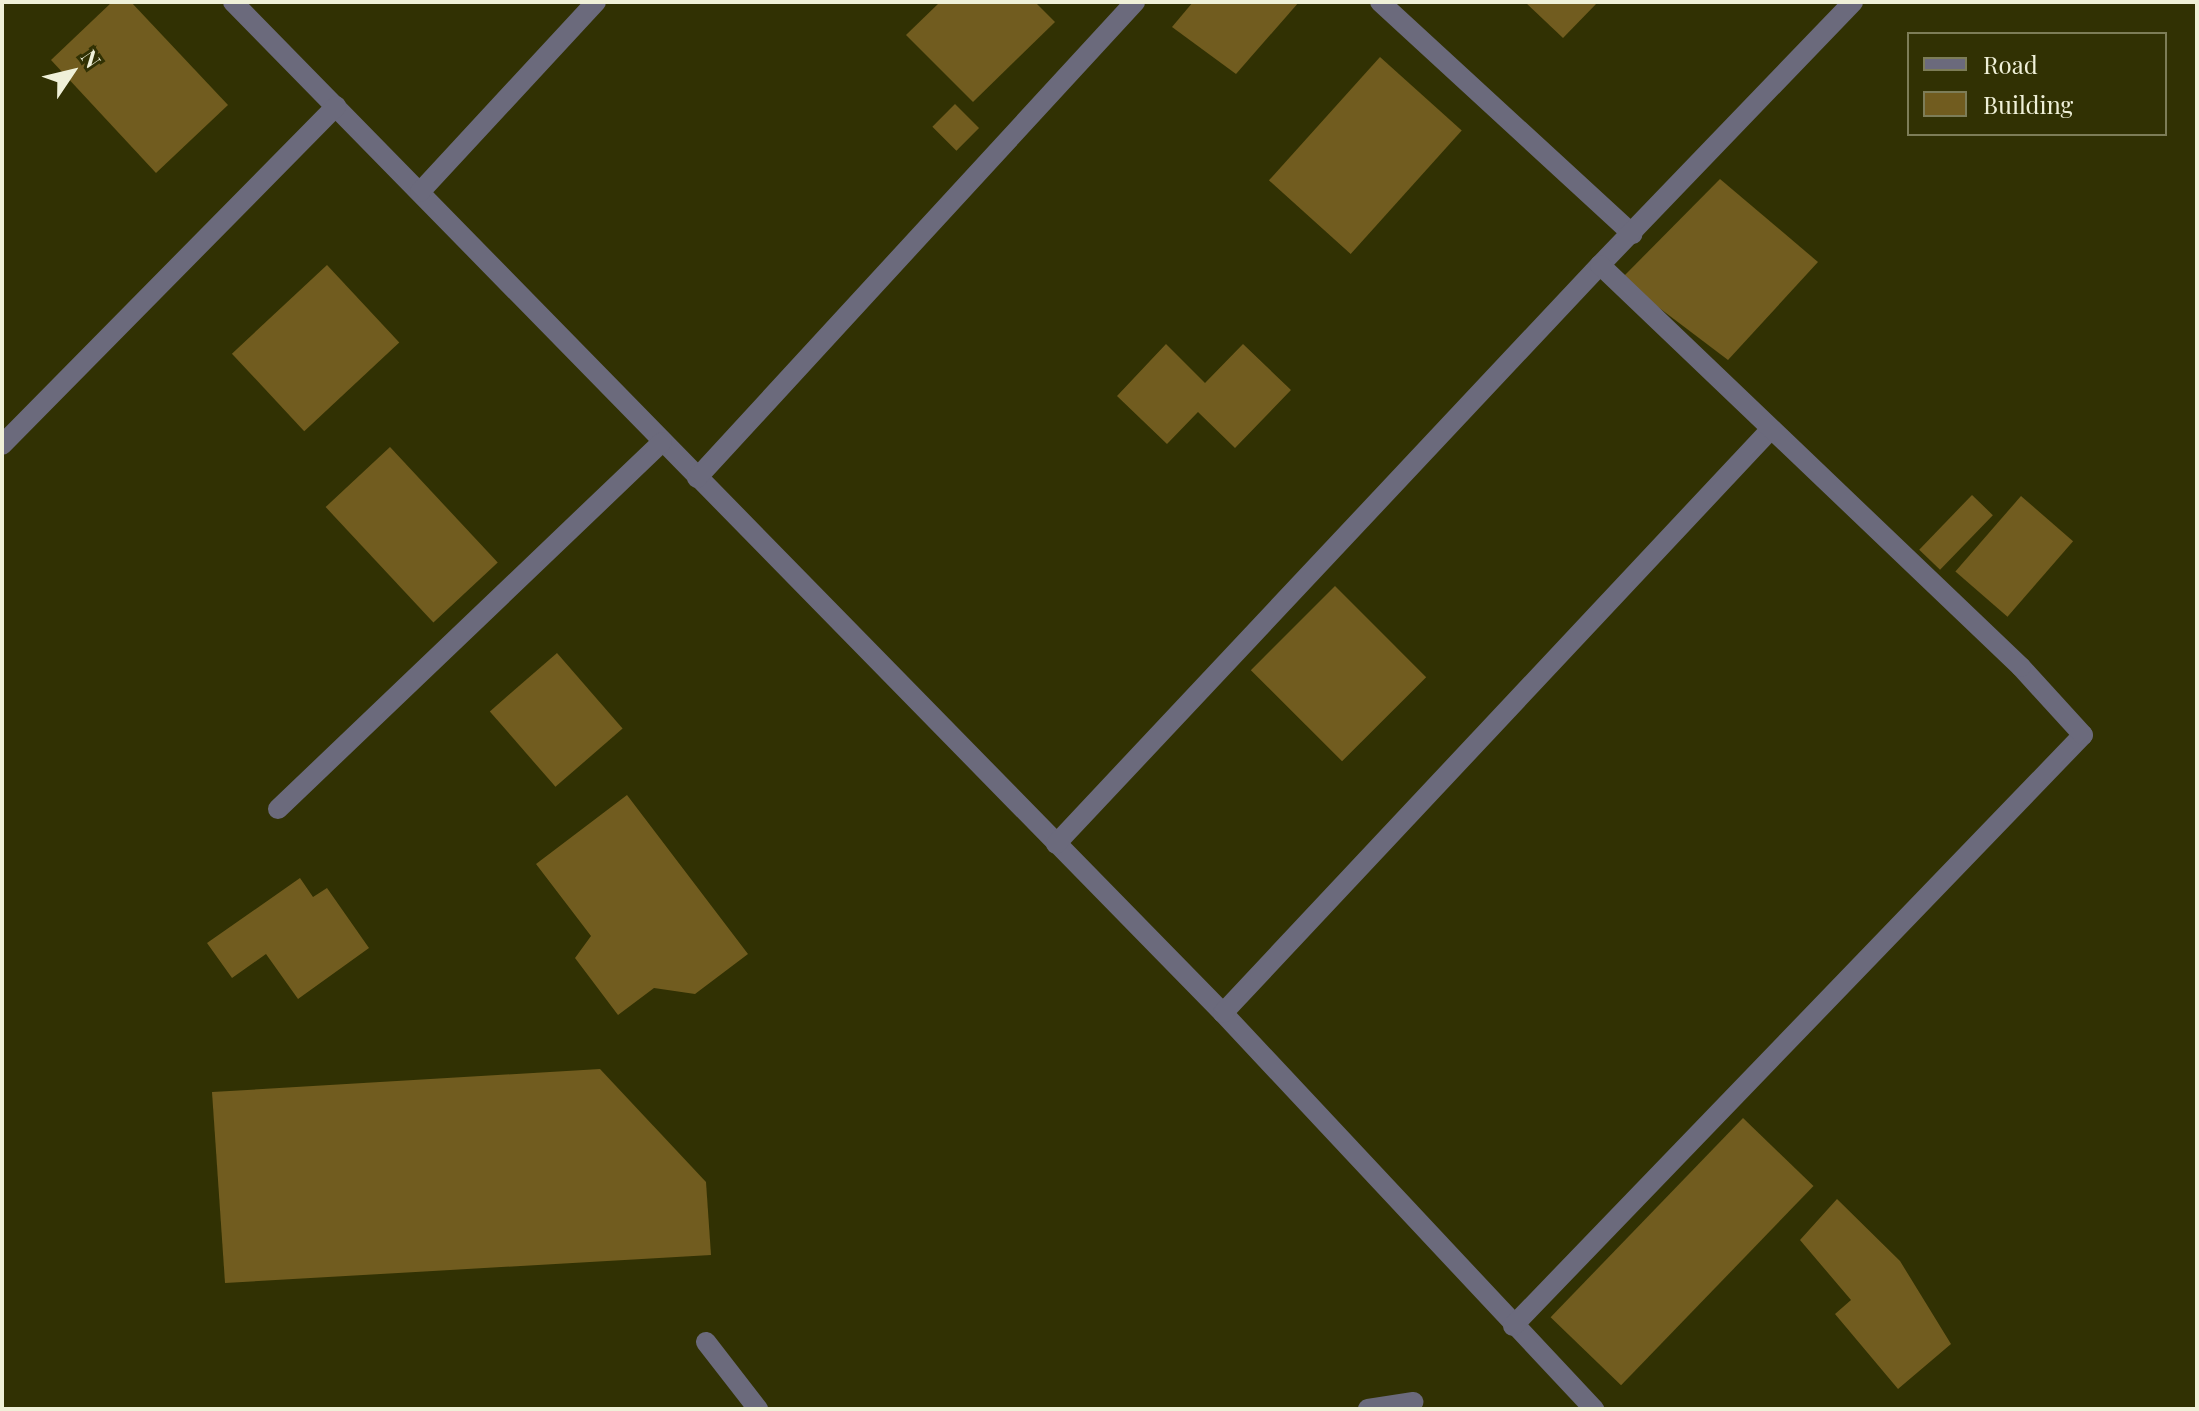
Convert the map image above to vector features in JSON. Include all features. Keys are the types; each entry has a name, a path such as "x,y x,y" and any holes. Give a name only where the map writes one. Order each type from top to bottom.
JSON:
{"street":[{"path":"233,2 1223,1013 1594,1409"},
{"path":"420,192 596,2"},
{"path":"697,478 1135,2"},
{"path":"1380,2 1632,234"},
{"path":"1056,844 1600,265 1853,2"},
{"path":"2,445 336,106"},
{"path":"1513,1326 2083,735 2021,667 1600,265"},
{"path":"1223,1013 1771,429"},
{"path":"278,809 662,442"},
{"path":"706,1342 758,1409"},
{"path":"1368,1409 1413,1402"}],"building":[{"path":"112,2 131,2 228,105 156,173 51,60"},
{"path":"940,2 1035,2 1055,22 973,102 906,35"},
{"path":"1193,2 1299,2 1236,74 1172,27"},
{"path":"1525,2 1598,2 1563,38"},
{"path":"1380,57 1462,131 1351,254 1269,180"},
{"path":"955,104 979,128 956,151 932,127"},
{"path":"1720,179 1818,262 1728,360 1621,279"},
{"path":"327,265 399,343 304,431 232,354"},
{"path":"1166,344 1205,383 1243,344 1291,390 1235,448 1198,412 1167,444 1117,396"},
{"path":"390,447 498,563 433,623 326,507"},
{"path":"1972,495 1993,515 1940,570 1919,550"},
{"path":"2021,496 2073,541 2007,617 1955,571"},
{"path":"1335,586 1426,677 1342,761 1251,670"},
{"path":"557,653 623,728 555,787 490,711"},
{"path":"627,795 748,954 695,994 654,988 618,1015 575,958 591,936 536,864"},
{"path":"300,878 313,897 327,888 369,948 298,999 266,954 232,978 207,943"},
{"path":"600,1069 706,1182 711,1255 225,1283 212,1092"},
{"path":"1743,1118 1813,1186 1621,1385 1551,1317"},
{"path":"1837,1199 1900,1261 1951,1344 1898,1389 1835,1314 1851,1300 1800,1240"}]}
